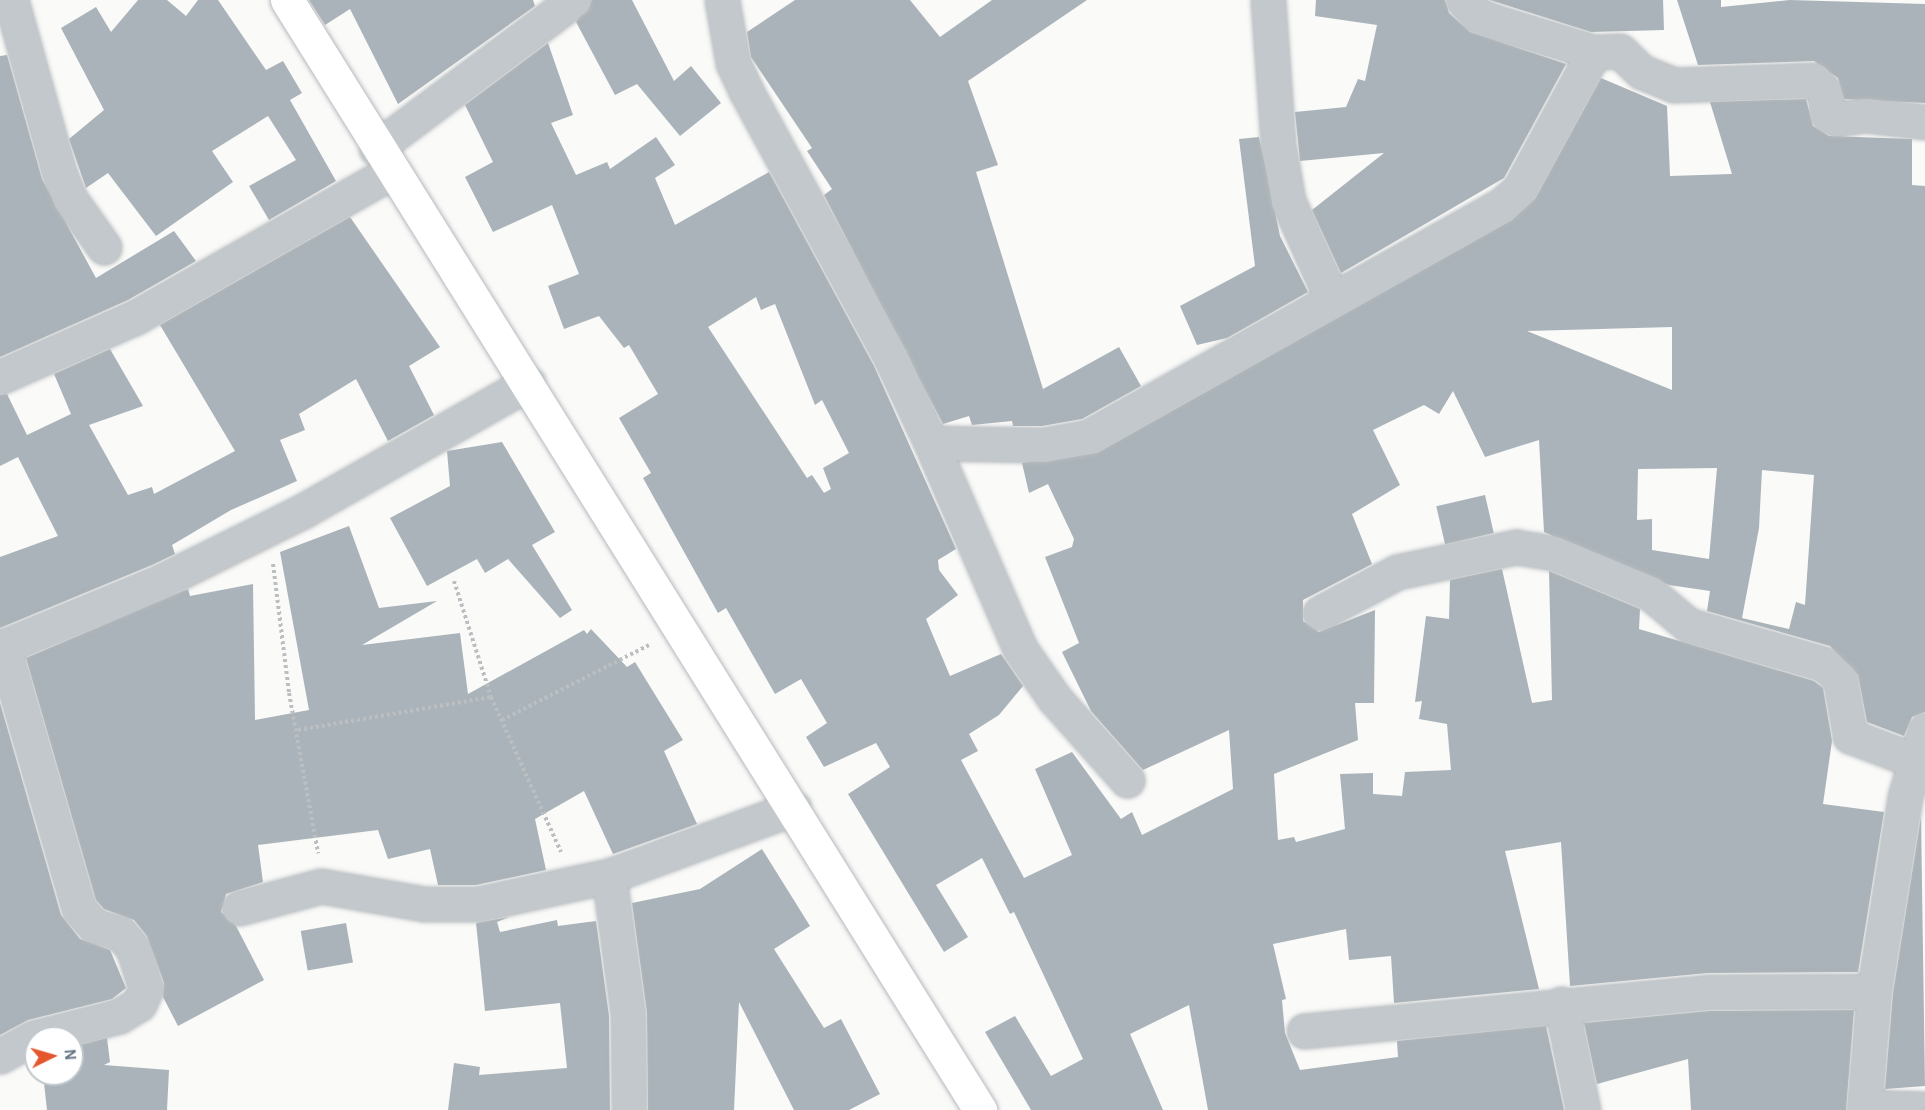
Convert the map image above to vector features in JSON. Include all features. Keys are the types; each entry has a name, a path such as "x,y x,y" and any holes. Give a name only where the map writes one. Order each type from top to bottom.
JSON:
{"main road":[{"path":"287,0 383,160 528,383 680,631 794,808 980,1110"}],"street":[{"path":"11,0 59,172 70,199 104,247"},
{"path":"0,377 136,317 383,160 574,0"},
{"path":"722,0 733,63 746,91 881,338 931,442 1020,649 1054,698 1127,780"},
{"path":"1268,0 1278,144 1288,201 1332,299"},
{"path":"1463,0 1477,15 1594,52 1620,51 1642,72 1674,85 1814,80 1824,91 1828,115 1837,119 1866,115 1925,122"},
{"path":"931,442 1043,445 1088,437 1519,190 1594,52"},
{"path":"0,1056 33,1038 119,1016 139,1004 146,989 133,948 120,933 94,926 79,909 2,647 160,582 267,528 528,383"},
{"path":"1320,614 1397,572 1516,547 1554,553 1650,593 1688,625 1824,664 1840,679 1850,736 1918,762"},
{"path":"1925,730 1918,762 1905,797 1874,992 1864,1108 1925,1109"},
{"path":"239,908 321,886 465,905 577,885 609,876 794,808"},
{"path":"609,876 627,1004 629,1110"},
{"path":"1304,1031 1561,1004 1760,989 1874,992"},
{"path":"1561,1004 1583,1110"}],"path":[{"path":"267,528 321,886"},
{"path":"454,581 491,697 577,885"},
{"path":"502,720 680,631"},
{"path":"297,730 491,697"}],"building":[{"path":"138,0 167,0 186,16 198,0 218,0 266,70 283,61 302,93 290,100 336,181 269,220 249,186 296,160 268,116 212,151 233,182 156,236 108,173 86,188 69,139 104,110 61,28 96,7 111,32"},
{"path":"309,0 533,0 535,6 398,104 350,9 325,25"},
{"path":"592,0 632,0 674,81 691,66 721,103 680,136 637,84 615,95 576,22"},
{"path":"795,0 910,0 940,37 992,0 1087,0 968,81 998,165 976,172 1043,389 1119,347 1141,386 1082,419 1042,426 1013,426 1012,421 972,425 969,416 943,424 824,195 832,189 807,151 812,148 751,57 747,32"},
{"path":"1316,0 1445,0 1449,13 1470,32 1566,64 1504,178 1341,273 1312,210 1384,153 1300,161 1295,112 1346,107 1358,79 1365,81 1377,25 1315,16"},
{"path":"1490,0 1663,0 1664,30 1591,32"},
{"path":"1677,0 1721,0 1721,7 1790,0 1925,4 1925,103 1844,99 1838,78 1814,61 1698,65"},
{"path":"548,43 573,115 551,123 576,175 607,162 610,169 656,137 675,165 655,178 675,225 769,172 874,366 956,549 938,560 939,570 958,595 926,619 950,676 1001,654 1023,686 999,715 969,734 978,751 961,760 1024,878 1072,855 1035,769 1072,752 1121,819 1132,812 1142,835 1233,789 1229,730 1143,770 1091,711 1062,652 1079,643 1045,557 1072,547 1074,539 1048,484 1029,493 1022,463 1097,453 1512,220 1535,199 1601,78 1667,106 1670,176 1732,174 1710,102 1806,99 1813,126 1829,136 1912,139 1912,185 1925,186 1925,712 1912,717 1904,736 1867,722 1858,675 1830,646 1707,611 1710,591 1669,585 1544,532 1539,440 1485,457 1453,391 1439,414 1424,405 1373,430 1400,485 1352,514 1372,564 1303,600 1303,621 1319,632 1375,610 1374,703 1355,703 1358,740 1274,774 1278,840 1294,837 1296,842 1345,829 1340,774 1373,773 1373,794 1402,796 1405,772 1451,770 1447,724 1419,719 1422,701 1415,702 1426,616 1449,619 1450,580 1502,569 1532,703 1552,700 1549,571 1640,609 1639,629 1814,681 1823,688 1832,741 1823,804 1884,812 1858,972 1708,973 1570,986 1561,842 1505,851 1539,989 1394,1003 1391,956 1349,960 1346,929 1273,944 1286,999 1282,1000 1285,1033 1300,1070 1398,1057 1397,1041 1546,1026 1564,1110 1208,1110 1189,1005 1130,1034 1163,1110 1031,1110 985,1032 1015,1016 1051,1076 1083,1059 1014,912 1010,914 982,858 936,885 968,937 944,952 848,794 890,767 876,743 824,767 806,737 827,723 801,679 775,694 726,608 718,613 643,478 651,473 619,418 658,394 629,345 624,348 599,316 564,329 548,286 579,274 552,205 493,232 465,177 493,162 465,105","holes":["756,297 761,310 775,304 815,405 822,400 849,453 823,468 831,489 824,493 812,475 807,478 708,327","1672,327 1672,390 1527,331","1717,468 1709,559 1652,550 1652,519 1637,520 1638,469","1762,470 1814,475 1805,605 1796,602 1789,629 1742,618 1759,528"]},
{"path":"7,55 42,179 96,278 174,231 196,261 128,300 0,357 0,56"},
{"path":"1259,137 1280,236 1308,292 1227,338 1197,345 1180,306 1255,266 1239,139"},
{"path":"350,217 440,347 409,366 434,415 388,441 356,379 299,414 305,430 280,440 297,481 231,510 172,545 175,554 0,628 0,557 58,536 18,457 0,466 0,395 7,394 27,435 71,414 54,374 110,349 143,406 89,425 128,495 152,487 154,494 235,451 160,325"},
{"path":"502,442 555,532 532,545 572,610 560,618 508,559 485,573 477,559 427,586 390,518 450,486 447,451"},
{"path":"1485,495 1494,533 1445,544 1436,506"},
{"path":"349,526 379,608 437,601 362,645 460,633 468,694 584,630 587,634 591,629 627,667 635,662 683,740 664,751 697,824 613,854 584,791 535,819 546,870 476,885 438,885 430,849 388,859 378,830 258,845 263,882 226,894 221,912 236,926 264,980 178,1026 163,997 164,983 147,936 134,920 104,909 96,900 26,658 188,589 190,596 253,584 255,720 309,710 280,552"},
{"path":"0,703 61,915 80,939 110,950 126,988 112,999 28,1020 0,1035"},
{"path":"1921,817 1925,1086 1885,1089 1893,993"},
{"path":"762,849 810,926 774,949 824,1028 841,1019 880,1094 849,1110 794,1110 739,1002 734,1110 648,1110 647,1013 632,903 700,889"},
{"path":"509,917 497,922 500,932 557,920 558,926 596,921 609,1016 610,1110 448,1110 454,1063 480,1067 479,1075 567,1068 560,1003 485,1011 476,923"},
{"path":"346,923 353,962 308,970 301,931"},
{"path":"1854,1010 1846,1110 1691,1110 1688,1059 1597,1084 1584,1023 1709,1011"},
{"path":"107,1038 110,1062 104,1065 169,1070 167,1110 47,1110 44,1086 84,1086 84,1044"}]}
